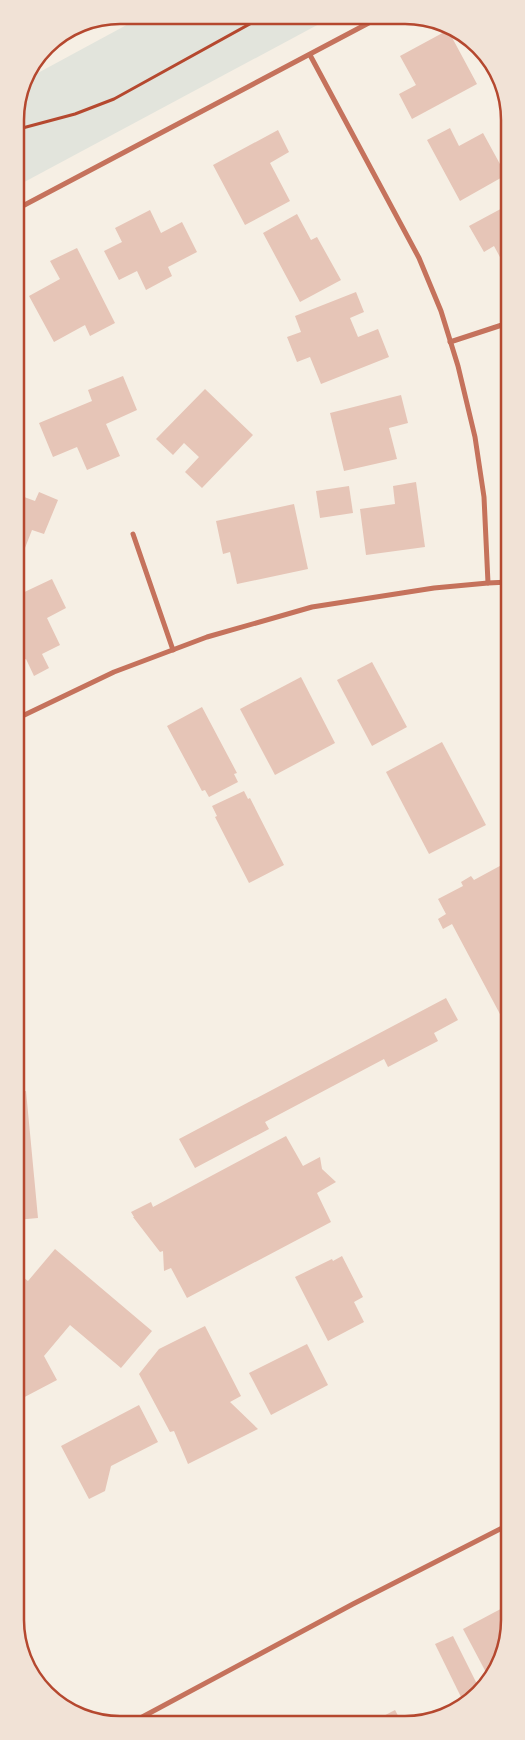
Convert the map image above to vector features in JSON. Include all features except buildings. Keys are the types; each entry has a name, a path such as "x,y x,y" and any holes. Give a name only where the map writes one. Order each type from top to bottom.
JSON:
{"street":[{"path":"24,205 367,24"},
{"path":"310,55 420,258 441,311 475,438 484,497 488,582"},
{"path":"450,342 501,325"},
{"path":"133,534 173,650"},
{"path":"24,715 114,672 207,637 312,607 434,588 501,582"},
{"path":"144,1716 353,1604 501,1529"}],"path":[{"path":"24,128 75,114 114,99 250,24"}],"shaded area":[{"path":"128,24 319,24 24,182 24,113 27,95 36,74"}]}
